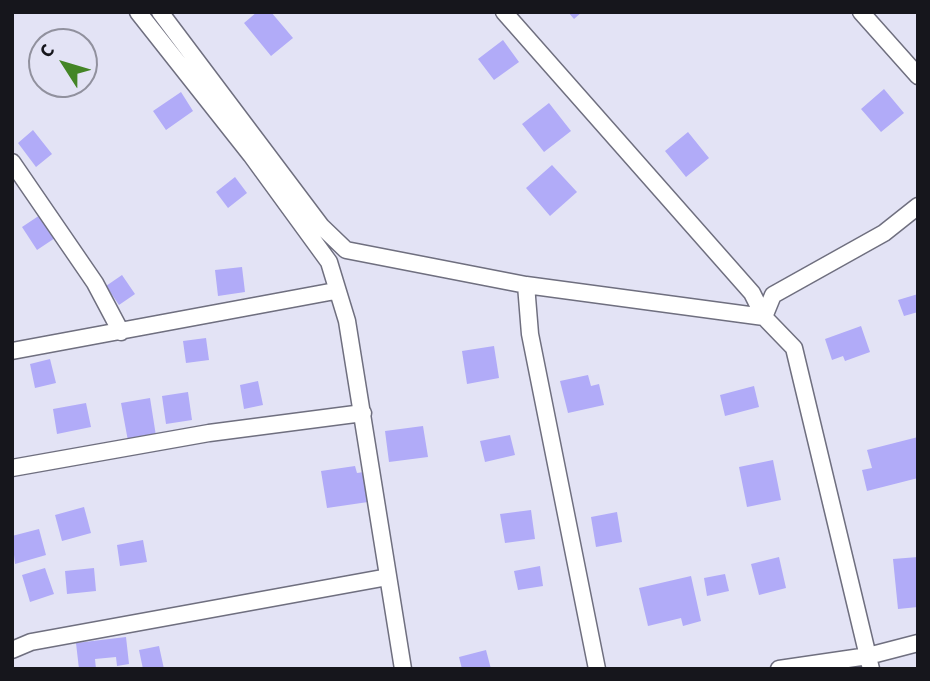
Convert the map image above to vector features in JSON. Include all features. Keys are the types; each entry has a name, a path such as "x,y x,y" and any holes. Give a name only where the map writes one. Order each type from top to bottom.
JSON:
{"lane":[{"path":"138,12 251,155 329,262 346,321 363,413 403,669"},
{"path":"160,12 321,226 346,250 526,285 764,317"},
{"path":"503,12 752,293 764,317 794,348 870,662"},
{"path":"860,12 918,76"},
{"path":"12,162 95,283 121,332"},
{"path":"764,317 774,295 884,233 918,206"},
{"path":"526,285 530,334 597,669"},
{"path":"12,351 335,290"},
{"path":"12,468 209,433 363,413"},
{"path":"12,650 31,642 388,577"},
{"path":"779,669 870,662 918,643"}],"building":[{"path":"257,12 271,12 293,38 271,56 244,23"},
{"path":"568,12 582,12 574,19"},
{"path":"503,40 519,62 494,80 478,59"},
{"path":"884,89 904,113 881,132 861,109"},
{"path":"181,92 193,111 166,130 153,111"},
{"path":"549,103 571,131 544,152 522,124"},
{"path":"33,130 52,154 36,167 18,143"},
{"path":"688,132 709,158 686,177 665,151"},
{"path":"552,165 577,192 550,216 526,188"},
{"path":"235,177 247,193 228,208 216,192"},
{"path":"40,215 55,238 37,250 22,227"},
{"path":"242,267 245,292 218,296 215,270"},
{"path":"122,275 135,294 119,305 106,286"},
{"path":"918,294 918,312 904,316 898,300"},
{"path":"861,326 870,352 845,361 843,356 832,360 825,339"},
{"path":"206,338 209,360 186,363 183,341"},
{"path":"494,346 499,378 467,384 462,351"},
{"path":"50,359 56,383 35,388 30,364"},
{"path":"588,375 591,386 599,384 604,405 568,413 560,381"},
{"path":"258,381 263,405 244,409 240,385"},
{"path":"754,386 759,407 725,416 720,395"},
{"path":"188,392 192,420 166,424 162,396"},
{"path":"150,398 156,436 128,441 121,403"},
{"path":"86,403 91,427 57,434 53,409"},
{"path":"423,426 428,457 389,462 385,431"},
{"path":"510,435 515,455 485,462 480,441"},
{"path":"918,437 918,478 867,491 862,470 872,468 867,450"},
{"path":"773,460 781,500 747,507 739,467"},
{"path":"355,466 357,473 364,472 368,502 327,508 321,471"},
{"path":"84,507 91,533 62,541 55,515"},
{"path":"531,510 535,539 505,543 500,514"},
{"path":"617,512 622,542 596,547 591,517"},
{"path":"39,529 46,555 15,564 12,536"},
{"path":"143,540 147,562 120,566 117,545"},
{"path":"779,557 786,588 759,595 751,564"},
{"path":"918,557 918,607 898,609 893,559"},
{"path":"540,566 543,586 518,590 514,571"},
{"path":"45,568 54,594 30,602 22,575"},
{"path":"94,568 96,591 67,594 65,571"},
{"path":"725,574 729,591 707,596 704,578"},
{"path":"691,576 701,621 683,626 681,618 648,626 639,588"},
{"path":"126,637 129,664 117,666 116,657 95,659 96,669 79,669 76,643"},
{"path":"159,646 164,669 143,669 139,650"},
{"path":"486,650 491,669 462,669 459,657"}]}
